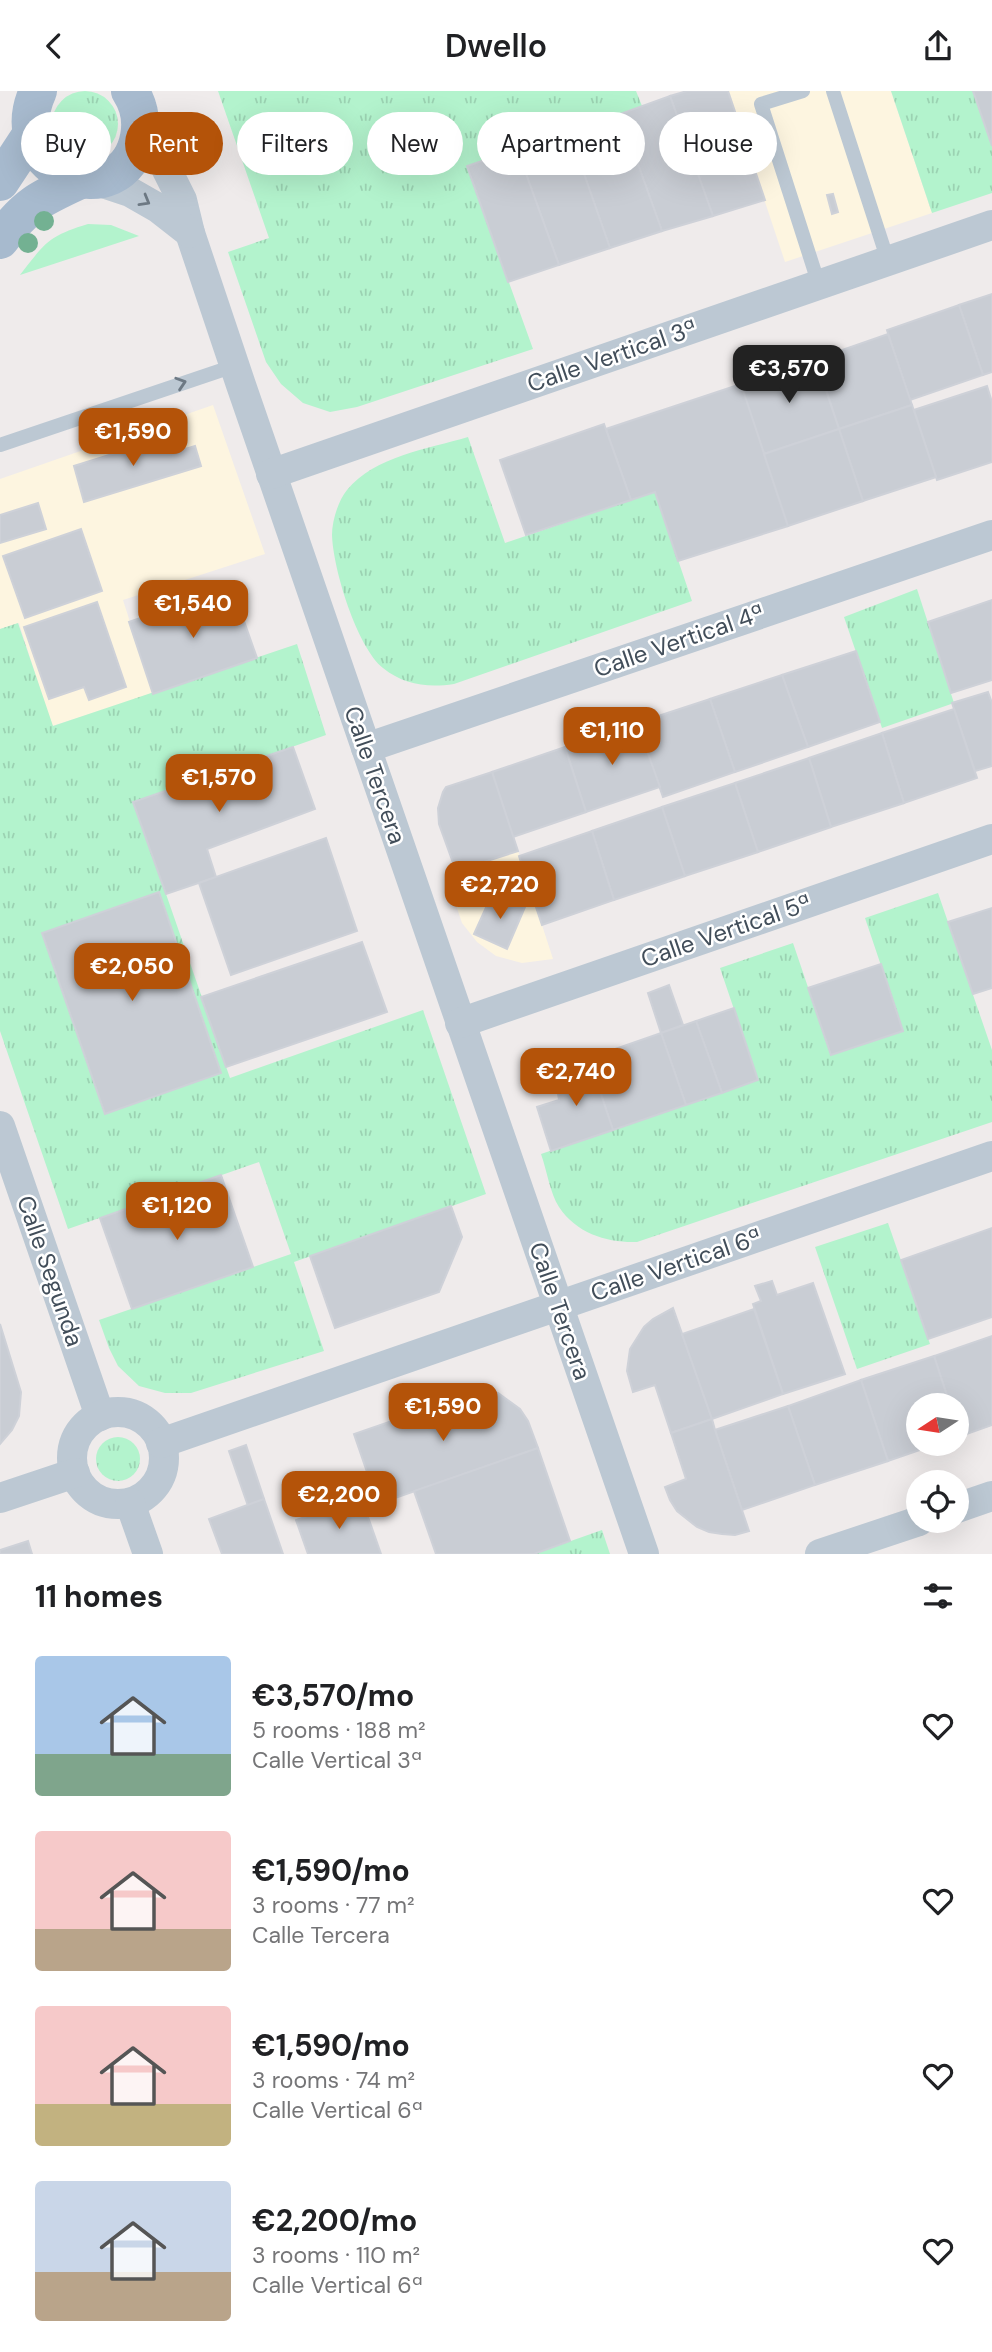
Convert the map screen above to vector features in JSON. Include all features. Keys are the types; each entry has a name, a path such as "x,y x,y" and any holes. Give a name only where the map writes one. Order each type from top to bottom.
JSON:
{"main road":[{"path":"28,112 38,91"},
{"path":"0,240 14,221 35,202 86,181 108,176 126,162 138,143 135,102"},
{"path":"0,182 21,150"},
{"path":"66,175 86,181"}],"street":[{"name":"Calle Tercera","path":"135,102 182,200 190,233 234,366 644,1554"},
{"path":"86,181 130,192 158,208 190,233"},
{"name":"Calle Vertical 3ª","path":"271,474 992,225"},
{"name":"Calle Vertical 4ª","path":"366,748 992,535"},
{"name":"Calle Vertical 5ª","path":"460,1023 992,839"},
{"name":"Calle Segunda","path":"0,1126 100,1416"},
{"name":"Calle Vertical 6ª","path":"161,1443 992,1156"},
{"path":"124,1413 136,1416 156,1432 161,1443 164,1455 159,1480 151,1490 130,1503 107,1503 96,1499 87,1492 75,1473 72,1459 74,1446 89,1423 100,1416 124,1413"},
{"path":"0,1498 75,1473"},
{"path":"969,1504 992,1496"},
{"path":"130,1503 148,1554"},
{"path":"820,1554 906,1525"}],"lane":[{"path":"803,91 761,104 819,285"},
{"path":"833,91 888,261"},
{"path":"0,445 234,366"}],"shaded area":[{"path":"728,91 891,91 932,213 785,262 756,175 777,175 777,112 735,112"},
{"path":"213,405 265,554 123,600 153,694 52,726 19,623 0,629 0,479"},
{"path":"518,851 553,959 522,963 496,956 477,942 462,923 446,875"}],"green space":[{"path":"85,91 108,101 117,118 117,130 111,143 111,112 55,112 67,97"},
{"path":"218,91 636,91 642,106 624,112 477,112 477,163 467,166 533,349 357,407 330,412 303,403 281,384 266,362 228,252 269,238 247,175 353,175 353,112 237,112 237,146"},
{"path":"891,91 973,91 992,146 992,193 932,213"},
{"path":"88,224 111,225 139,236 20,275 48,242"},
{"path":"468,437 505,543 655,492 692,601 454,684 417,684 391,674 373,658 348,606 333,550 332,535 338,505 347,490 359,478 387,461"},
{"path":"917,589 954,703 882,728 844,617"},
{"path":"18,623 53,726 297,644 326,735 134,802 230,1078 423,1010 486,1194 294,1262 324,1351 191,1393 165,1393 139,1386 118,1366 109,1348 99,1320 291,1254 259,1162 68,1229 0,1031 0,629"},
{"path":"938,893 992,1050 992,1122 637,1242 615,1241 594,1235 566,1216 553,1195 541,1154 758,1080 720,968 793,943 831,1055 903,1031 865,918"},
{"path":"888,1223 930,1344 857,1369 815,1247"},
{"path":"118,1437 134,1443 140,1459 134,1475 118,1481 102,1475 96,1459 102,1443"},
{"path":"602,1530 610,1554 534,1554"}],"building":[{"path":"687,91 728,91 735,112 676,112 670,96"},
{"path":"973,91 992,91 992,146"},
{"path":"670,96 676,112 659,112 659,175 698,175 713,216 662,231 642,175 645,175 645,112 626,112"},
{"path":"477,163 477,175 526,175 559,265 508,282 467,166"},
{"path":"526,175 584,175 610,248 559,265"},
{"path":"584,175 642,175 662,231 610,248"},
{"path":"698,175 757,175 765,200 713,216"},
{"path":"833,194 838,212 832,214 827,195"},
{"path":"992,294 992,372 983,375 959,305"},
{"path":"959,305 983,375 910,400 887,330"},
{"path":"888,334 912,405 839,429 816,359"},
{"path":"814,355 839,429 764,454 739,380"},
{"path":"741,384 788,526 678,561 655,492 631,500 606,429"},
{"path":"987,386 992,402 992,462 937,480 914,410"},
{"path":"912,405 936,477 863,501 839,429"},
{"path":"604,424 631,500 526,535 500,460"},
{"path":"839,429 863,501 788,526 764,454"},
{"path":"167,437 172,453 195,446 201,466 84,502 74,466"},
{"path":"38,503 46,529 0,543 0,515"},
{"path":"81,529 102,591 25,618 3,556"},
{"path":"232,587 257,658 153,694 129,622"},
{"path":"992,600 992,680 951,693 928,622"},
{"path":"97,602 126,687 89,700 84,687 49,699 24,627"},
{"path":"856,651 880,722 808,747 782,675"},
{"path":"782,675 808,747 735,772 710,699"},
{"path":"988,692 992,703 992,766 975,771 952,703"},
{"path":"710,699 735,772 663,797 637,723"},
{"path":"954,709 977,778 904,803 882,733"},
{"path":"637,723 660,787 586,812 565,747"},
{"path":"882,733 904,803 831,827 809,758"},
{"path":"293,747 315,809 207,849 216,877 166,894 133,802"},
{"path":"565,747 586,812 513,837 492,772"},
{"path":"809,758 831,827 758,852 735,783"},
{"path":"492,772 518,851 456,871 439,824 438,808 443,792 446,787"},
{"path":"735,783 758,852 685,876 662,807"},
{"path":"662,807 685,876 614,900 592,831"},
{"path":"592,831 614,900 542,925 519,856"},
{"path":"326,838 357,931 231,975 199,883"},
{"path":"159,892 221,1073 105,1114 42,933"},
{"path":"493,892 525,907 507,949 474,934"},
{"path":"992,908 992,988 973,994 948,922"},
{"path":"362,942 387,1012 226,1067 201,997"},
{"path":"881,964 903,1031 831,1055 808,988"},
{"path":"669,985 683,1025 661,1033 648,993"},
{"path":"734,1008 758,1080 722,1093 696,1021"},
{"path":"696,1021 722,1093 686,1105 661,1033"},
{"path":"661,1033 686,1105 613,1130 589,1058"},
{"path":"587,1053 613,1130 551,1151 537,1107 559,1100 558,1093 563,1076 571,1063"},
{"path":"221,1175 253,1267 132,1309 100,1218"},
{"path":"451,1206 462,1237 439,1292 335,1328 310,1256"},
{"path":"992,1228 992,1317 928,1339 901,1260"},
{"path":"772,1281 777,1295 813,1283 845,1374 783,1394 753,1304 761,1301 755,1286"},
{"path":"673,1308 712,1419 671,1433 655,1385 633,1392 627,1371 630,1349 644,1327"},
{"path":"754,1309 783,1394 712,1419 682,1334"},
{"path":"0,1324 21,1392 19,1416 0,1444"},
{"path":"992,1336 992,1425 970,1433 970,1393 946,1393 934,1356"},
{"path":"934,1356 946,1393 906,1393 906,1455 888,1461 861,1380"},
{"path":"861,1380 888,1461 815,1485 788,1406"},
{"path":"473,1393 498,1393 520,1409 528,1421 538,1448 378,1504 354,1434"},
{"path":"788,1406 815,1485 742,1510 715,1430"},
{"path":"712,1419 749,1531 735,1535 709,1532 697,1527 677,1511 665,1487 686,1479 671,1433"},
{"path":"246,1445 264,1499 248,1506 229,1451"},
{"path":"538,1448 570,1541 534,1554 436,1554 414,1491"},
{"path":"361,1497 381,1554 308,1554 296,1520"},
{"path":"264,1499 283,1554 222,1554 209,1519"},
{"path":"28,1541 32,1554 0,1554 0,1550"}]}
